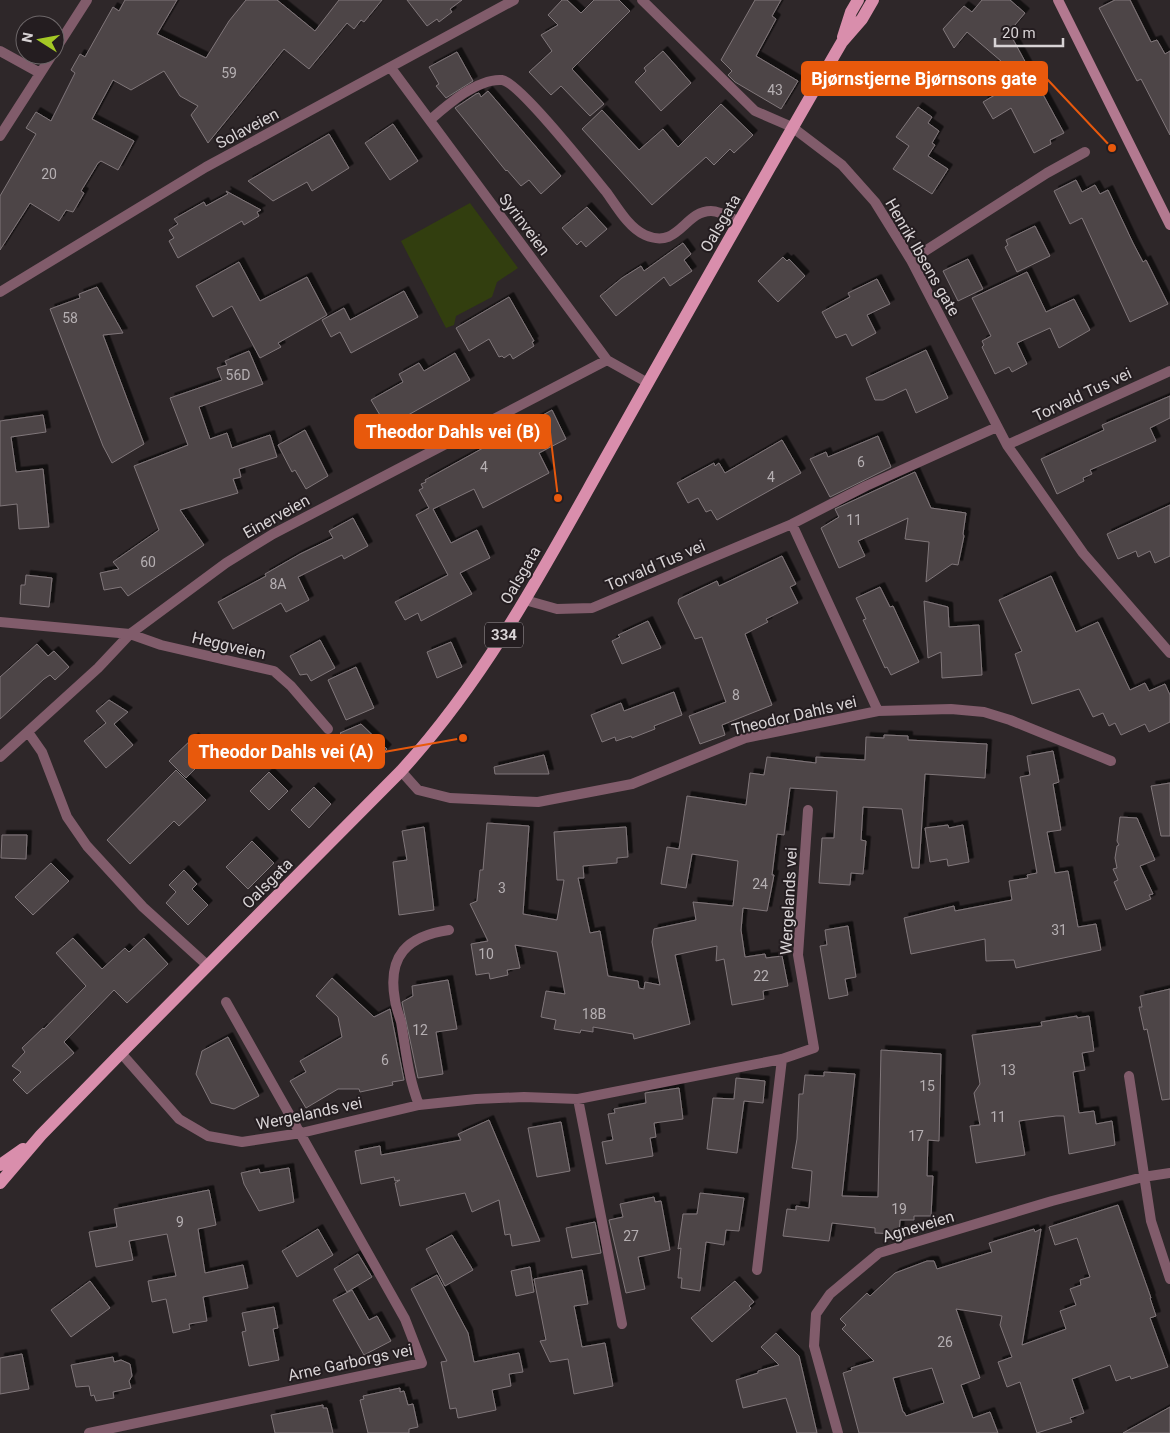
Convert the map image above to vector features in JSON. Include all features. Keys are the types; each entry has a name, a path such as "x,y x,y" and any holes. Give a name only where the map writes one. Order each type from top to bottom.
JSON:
{"main road":[{"name":"Oalsgata","path":"842,42 850,12 858,0"},
{"name":"Oalsgata","path":"0,1183 41,1136 121,1053 401,772 435,735 462,699 525,600 792,127 842,42 862,19 873,0"},
{"path":"1058,0 1170,225"},
{"name":"Oalsgata","path":"0,1165 41,1136"}],"street":[{"path":"65,34 87,0"},
{"name":"Solaveien","path":"0,292 206,167 514,0"},
{"name":"Henrik Ibsens gate","path":"642,0 756,111 792,127 849,172 875,202 911,260 1007,445 1083,553 1170,653"},
{"path":"0,50 40,73"},
{"path":"0,136 45,65"},
{"name":"Syrinveien","path":"391,68 607,360 648,383"},
{"path":"430,120 452,100 482,84 502,80 512,85 555,131 624,216 643,234 657,239 669,238 696,217 709,211 716,211 739,222"},
{"path":"911,260 1047,173 1085,152"},
{"name":"Einerveien","path":"0,757 98,668 130,634 226,562 273,534 607,360"},
{"name":"Torvald Tus vei","path":"1007,445 1170,371"},
{"name":"Torvald Tus vei","path":"525,600 557,609 592,608 792,524 885,478 996,427"},
{"path":"792,524 878,711"},
{"name":"Heggveien","path":"0,622 130,634 161,645 274,671 291,686 328,730"},
{"name":"Theodor Dahls vei","path":"401,772 418,790 450,798 538,802 632,784 745,738 878,711 951,709 984,712 1111,762"},
{"path":"28,732 42,752 67,817 87,846 143,907 207,965"},
{"name":"Wergelands vei","path":"121,1053 179,1119 208,1136 242,1142 301,1133 418,1105 476,1098 578,1099 782,1059 814,1048 798,955 808,810"},
{"path":"418,1105 409,1079 395,1000 394,969 402,950 410,942 449,930"},
{"path":"226,1002 301,1133"},
{"path":"757,1270 782,1059"},
{"path":"1129,1076 1151,1222 1170,1279"},
{"path":"578,1099 622,1324"},
{"name":"Arne Garborgs vei","path":"89,1433 422,1363 405,1319 301,1133"},
{"name":"Agneveien","path":"838,1433 814,1346 816,1314 830,1294 879,1254 1052,1201 1143,1177 1170,1173"}],"green space":[{"path":"470,203 518,268 497,282 492,297 456,316 454,325 446,328 401,241"}],"building":[{"path":"125,0 177,0 157,34 206,58 229,21 246,0 277,0 315,31 339,0 382,0 364,22 361,20 354,29 347,23 309,69 284,49 208,143 191,115 198,106 180,96 164,71 131,90 113,80 92,119 134,141 118,170 101,161 98,163 81,191 84,193 73,212 66,210 59,221 30,203 0,250 0,196 36,134 26,128 36,112 51,121 75,73 71,70 80,54 85,57 113,7 119,11"},
{"path":"407,0 462,0 450,9 452,12 439,22 437,19 427,26"},
{"path":"562,0 567,0 581,13 594,0 619,0 630,11 572,69 604,104 590,116 561,86 551,95 529,72 552,51 541,35 558,25 548,15"},
{"path":"755,0 781,0 772,16 776,19 756,56 798,81 781,109 735,82 728,75 732,71 721,60"},
{"path":"982,0 1010,0 1025,13 1009,32 1064,133 1050,140 1051,144 1034,153 1011,108 993,119 983,102 1005,89 992,66 1001,61 967,32 954,48 943,29 964,6 972,12"},
{"path":"1115,0 1130,0 1151,42 1157,40 1165,54 1170,51 1170,135 1141,79 1137,81 1099,8"},
{"path":"663,51 691,83 661,111 635,82 646,71 644,68"},
{"path":"457,52 473,81 446,98 436,86 439,84 429,67"},
{"path":"488,91 561,176 541,194 529,180 521,186 506,171 455,108 476,94 479,93 481,97"},
{"path":"721,104 753,135 734,153 730,149 714,165 706,157 652,205 582,129 602,110 639,150 663,129 678,147"},
{"path":"918,107 932,117 928,123 939,131 932,143 935,145 928,156 948,169 932,194 893,169 909,146 896,137"},
{"path":"393,124 418,161 390,180 365,143"},
{"path":"329,134 349,168 312,191 307,182 273,201 248,181"},
{"path":"1076,180 1082,192 1095,185 1100,194 1108,190 1143,262 1146,260 1168,304 1130,322 1082,218 1070,224 1054,191"},
{"path":"226,191 261,210 257,212 259,216 244,225 242,221 178,258 169,241 174,238 169,230 178,224 174,219 204,202 206,206 228,194"},
{"path":"587,207 607,229 586,247 581,241 577,245 562,228"},
{"path":"1035,226 1050,256 1017,272 1005,247 1008,245 1006,240"},
{"path":"683,243 691,254 684,260 692,271 670,286 664,277 616,316 600,296 622,278 641,266 644,271"},
{"path":"783,257 787,261 789,259 805,276 778,302 758,281"},
{"path":"968,259 983,289 958,301 943,271"},
{"path":"239,262 260,301 307,277 327,315 278,343 281,347 260,358 232,306 213,317 196,286"},
{"path":"1027,272 1046,312 1074,299 1090,330 1059,348 1050,328 1017,343 1027,364 1012,372 1009,367 995,374 982,347 984,345 982,341 991,336 972,298"},
{"path":"877,279 890,304 867,315 876,333 852,346 846,334 836,338 822,312 850,297 848,293"},
{"path":"97,287 123,333 103,335 144,444 112,463 103,446 50,309 80,298 79,294"},
{"path":"404,291 418,317 351,353 340,332 331,337 322,320 344,308 350,320"},
{"path":"509,297 534,341 532,342 534,346 513,359 510,354 504,358 502,356 499,357 489,339 469,351 456,328"},
{"path":"926,350 948,398 916,413 906,389 883,400 875,400 866,378"},
{"path":"249,351 263,384 199,407 210,439 227,433 232,448 270,435 277,457 239,469 241,477 233,479 238,493 180,510 204,545 128,596 121,587 104,590 100,573 119,569 113,562 159,530 134,466 188,445 170,398 222,380 217,368 227,365 225,361"},
{"path":"455,353 470,380 387,427 371,400 403,382 399,374 419,363 424,371"},
{"path":"1170,396 1170,418 1150,428 1156,441 1090,470 1092,474 1083,478 1084,481 1057,494 1041,459 1104,430 1102,425"},
{"path":"552,410 566,439 539,453 549,473 483,508 474,489 433,509 451,543 477,530 490,558 460,573 472,594 421,621 418,613 405,620 395,602 448,575 416,515 429,508 419,490 423,488 421,484 426,482 425,480"},
{"path":"43,415 46,432 11,437 16,472 43,469 49,527 19,529 17,504 0,506 0,421"},
{"path":"305,430 328,476 306,489 295,470 292,472 278,445"},
{"path":"878,436 891,467 830,497 810,459 826,452 828,457"},
{"path":"782,440 801,473 717,520 711,510 706,512 698,498 688,503 677,483 714,463 715,466 719,463 725,473"},
{"path":"915,472 931,508 966,513 964,536 958,565 952,564 926,582 929,542 905,539 908,518 858,541 865,556 839,568 821,528 839,517 835,509"},
{"path":"1170,505 1170,556 1155,563 1150,551 1138,557 1136,551 1118,559 1107,534"},
{"path":"353,518 368,546 344,559 342,555 298,577 309,600 286,612 281,603 233,629 218,602 266,576 265,574 300,554 333,538 329,531"},
{"path":"782,556 796,584 790,587 798,603 766,619 768,622 745,634 772,705 722,725 725,735 700,744 689,716 726,702 702,637 695,639 678,603 679,599 717,581 719,586"},
{"path":"26,575 52,578 49,607 20,604 21,585 25,585"},
{"path":"1051,576 1076,632 1098,622 1130,690 1145,683 1149,691 1165,684 1170,695 1170,722 1149,732 1145,724 1121,735 1115,723 1109,726 1103,713 1093,717 1079,689 1032,704 1015,654 1022,651 999,600"},
{"path":"880,587 890,607 893,606 919,662 891,675 887,667 885,668 863,620 866,619 856,598"},
{"path":"924,601 948,607 949,627 979,625 982,675 942,678 941,652 928,658"},
{"path":"648,621 661,648 622,664 612,641 620,637 618,635"},
{"path":"320,640 335,668 311,681 307,674 300,675 290,656"},
{"path":"451,642 462,667 437,678 427,652"},
{"path":"37,644 48,656 54,651 69,667 55,680 50,675 44,679 0,719 0,677"},
{"path":"356,667 374,708 346,720 328,680"},
{"path":"674,692 682,715 654,726 655,729 632,738 631,736 616,741 615,737 602,742 591,715 621,703 624,711"},
{"path":"109,700 128,712 114,724 133,745 106,768 84,741 106,723 96,711"},
{"path":"361,724 387,749 368,769 347,749 352,744 340,733"},
{"path":"884,735 908,736 908,740 987,744 985,778 925,774 919,868 912,868 902,809 863,807 861,840 866,841 863,874 851,873 850,885 819,883 822,838 834,838 837,791 790,788 784,835 777,834 772,875 774,875 767,911 743,908 741,930 745,957 765,954 766,958 782,956 788,986 763,991 764,999 732,1005 724,959 716,961 717,946 675,955 690,1024 634,1039 633,1034 593,1027 593,1032 581,1030 580,1033 554,1029 556,1020 541,1017 546,991 565,994 557,952 515,945 520,968 507,970 508,975 490,979 489,973 476,975 471,944 488,941 470,904 477,901 480,870 483,870 487,823 529,826 523,914 557,920 564,880 557,880 554,832 626,827 628,857 617,858 617,863 583,866 584,878 578,878 590,933 600,931 608,976 638,981 639,988 644,989 645,982 660,985 652,942 654,929 696,920 693,902 733,906 738,861 692,854 686,888 661,884 667,847 679,849 687,796 746,805 750,773 764,775 767,757 816,763 816,757 865,760 866,737 884,738"},
{"path":"194,737 210,754 186,778 169,761"},
{"path":"1053,751 1059,782 1053,784 1061,830 1047,832 1055,873 1068,871 1078,927 1096,924 1101,950 1016,968 1014,960 986,961 985,939 911,954 904,918 954,906 955,911 1012,900 1009,881 1028,878 1027,875 1037,873 1020,777 1030,775 1027,756"},
{"path":"544,755 549,774 495,774 494,767"},
{"path":"176,770 206,800 179,826 174,821 130,864 107,840"},
{"path":"269,772 288,791 269,810 250,791"},
{"path":"1170,783 1170,836 1161,836 1151,786"},
{"path":"314,787 331,804 309,828 291,810"},
{"path":"1120,817 1137,818 1155,860 1140,866 1153,894 1149,895 1151,899 1126,910 1114,882 1118,880 1113,869 1117,868 1115,858 1117,846 1119,845 1117,841"},
{"path":"948,825 949,828 963,825 969,862 948,866 947,859 930,862 925,828"},
{"path":"424,827 434,910 399,915 393,862 407,860 402,831"},
{"path":"2,835 27,835 26,859 1,858"},
{"path":"252,841 274,863 248,889 226,867"},
{"path":"51,863 69,881 33,915 15,897"},
{"path":"184,870 197,884 192,889 208,905 188,925 166,903 176,892 169,885"},
{"path":"848,926 856,977 845,979 848,995 829,999 820,946 827,945 825,930"},
{"path":"73,938 102,969 125,948 129,952 144,938 168,964 127,1003 114,990 64,1042 74,1053 27,1094 13,1080 21,1072 12,1066 25,1052 22,1048 44,1029 86,986 56,953"},
{"path":"332,978 374,1017 390,1009 404,1080 392,1082 393,1085 360,1092 359,1089 338,1089 306,1108 290,1081 306,1072 300,1061 342,1037 338,1017 316,996"},
{"path":"448,980 457,1029 436,1032 443,1074 418,1078 402,1002 413,996 412,986"},
{"path":"1170,989 1170,1099 1162,1100 1147,1029 1144,1030 1139,1007 1142,1007 1140,996"},
{"path":"1077,1016 1077,1018 1089,1016 1094,1051 1082,1053 1085,1070 1073,1072 1079,1113 1094,1111 1096,1124 1112,1121 1115,1145 1069,1154 1064,1116 1056,1116 1019,1121 1025,1155 976,1163 970,1126 980,1125 974,1093 980,1084 972,1035 1042,1026 1041,1022"},
{"path":"228,1037 259,1096 234,1109 211,1103 196,1074 202,1051"},
{"path":"881,1050 941,1054 939,1141 928,1140 927,1176 933,1176 931,1216 914,1216 914,1220 900,1220 899,1234 875,1233 875,1228 832,1223 829,1241 783,1236 787,1209 796,1210 796,1206 809,1208 812,1171 792,1168 797,1139 799,1094 803,1094 805,1075 824,1076 824,1072 855,1074 842,1196 878,1197"},
{"path":"736,1078 765,1081 763,1103 744,1101 737,1153 707,1149 713,1098 734,1099"},
{"path":"679,1088 683,1119 654,1123 656,1137 650,1138 653,1156 606,1164 602,1142 613,1140 608,1114 615,1113 614,1109 646,1103 645,1093"},
{"path":"489,1120 540,1241 512,1246 510,1234 505,1235 499,1200 472,1212 465,1193 400,1206 395,1183 400,1180 395,1181 394,1177 361,1184 355,1151 380,1146 381,1155 461,1140 458,1134"},
{"path":"561,1122 570,1171 537,1177 528,1128"},
{"path":"289,1168 294,1202 259,1211 244,1184 241,1173 259,1169 260,1173"},
{"path":"209,1190 216,1225 198,1229 205,1273 243,1265 248,1288 203,1297 207,1321 189,1324 190,1329 173,1333 166,1299 152,1302 148,1281 176,1276 167,1234 129,1241 133,1260 96,1267 89,1232 117,1227 114,1209"},
{"path":"700,1193 744,1198 739,1231 726,1230 724,1245 706,1242 700,1291 681,1288 682,1278 678,1278 681,1248 678,1249 683,1214 697,1214"},
{"path":"654,1197 655,1202 661,1201 670,1250 638,1257 645,1289 626,1293 609,1220 623,1217 620,1204"},
{"path":"1118,1205 1151,1298 1156,1316 1150,1318 1168,1367 1131,1379 1130,1376 1116,1381 1110,1365 1072,1379 1084,1413 1070,1418 1072,1422 1037,1433 1020,1382 1007,1387 998,1362 1012,1357 1000,1325 1002,1316 956,1309 980,1378 961,1385 973,1418 990,1412 998,1433 859,1433 843,1373 852,1370 851,1368 874,1361 842,1329 846,1325 840,1319 867,1293 870,1296 895,1273 927,1261 934,1261 937,1269 992,1252 989,1243 1034,1229 1035,1232 1041,1229 1022,1345 1066,1329 1060,1311 1076,1305 1070,1289 1081,1285 1080,1280 1090,1277 1077,1238 1055,1245 1049,1227","holes":["932,1368 944,1403 906,1416 903,1412 893,1378"]},
{"path":"595,1222 601,1253 572,1258 566,1228"},
{"path":"318,1229 333,1255 297,1277 282,1251"},
{"path":"452,1235 473,1270 445,1286 426,1249"},
{"path":"358,1254 372,1277 347,1292 334,1269"},
{"path":"530,1267 534,1292 516,1296 511,1271"},
{"path":"582,1270 588,1304 574,1306 582,1347 605,1343 613,1386 574,1394 568,1359 550,1362 540,1341 546,1340 534,1279"},
{"path":"437,1275 468,1333 474,1362 519,1353 523,1372 509,1374 511,1386 492,1390 496,1410 458,1418 456,1408 450,1409 441,1362 447,1361 411,1289"},
{"path":"90,1281 110,1308 71,1337 51,1310"},
{"path":"735,1281 754,1302 749,1306 751,1308 712,1342 691,1318"},
{"path":"352,1290 369,1320 377,1316 391,1341 364,1355 333,1300"},
{"path":"274,1307 278,1328 273,1329 279,1360 249,1366 242,1332 246,1331 242,1313"},
{"path":"776,1333 799,1356 817,1433 797,1433 786,1398 743,1408 736,1380 779,1365 761,1347"},
{"path":"22,1354 29,1389 0,1394 0,1358"},
{"path":"113,1357 114,1362 121,1360 130,1364 132,1376 129,1381 131,1388 113,1392 114,1398 96,1401 94,1395 91,1396 89,1386 76,1387 71,1365"},
{"path":"400,1388 400,1392 404,1391 408,1405 413,1404 418,1427 409,1429 409,1433 368,1433 360,1400 364,1399 363,1396"},
{"path":"323,1405 323,1408 327,1408 333,1433 275,1433 271,1415"},
{"path":"1170,1407 1170,1433 1123,1433"}],"place":[{"name":"Bjørnstjerne Bjørnsons gate","path":"1112,148"},
{"name":"Theodor Dahls vei (B)","path":"558,498"},
{"name":"Theodor Dahls vei (A)","path":"463,738"}]}
